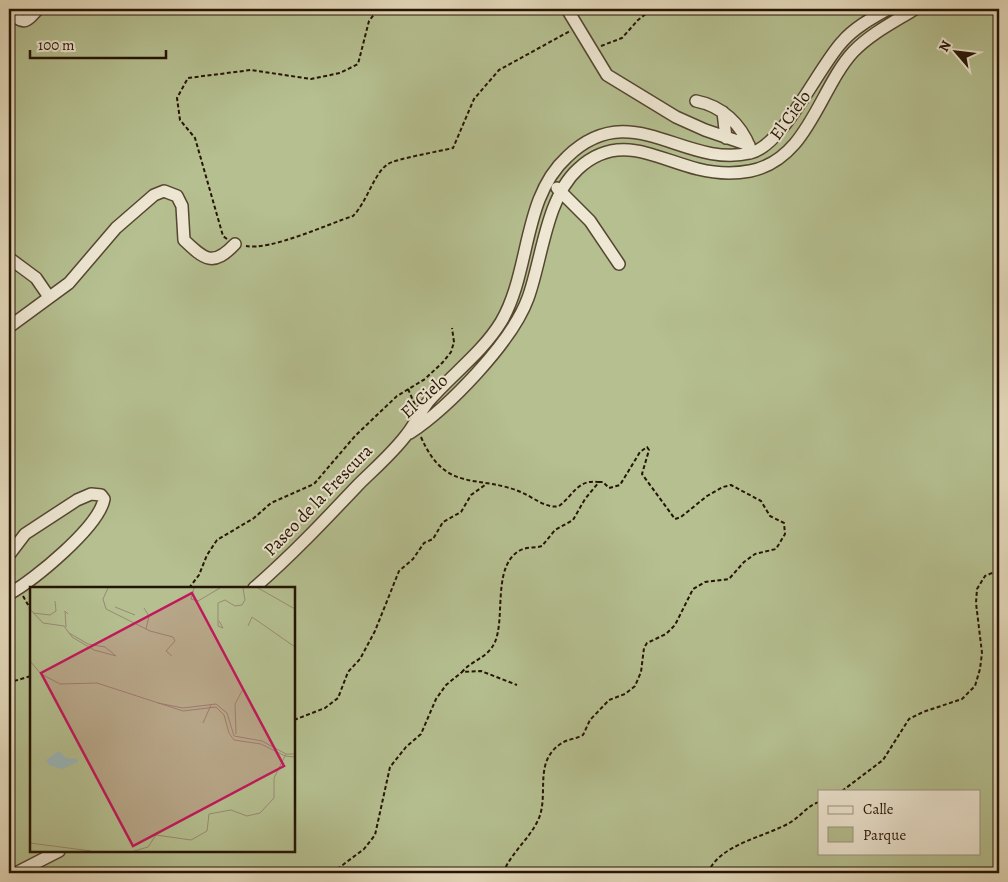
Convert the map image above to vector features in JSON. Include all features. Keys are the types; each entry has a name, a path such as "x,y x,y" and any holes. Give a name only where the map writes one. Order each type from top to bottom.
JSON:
{"street":[{"path":"9,10 19,20 24,21 38,9"},
{"path":"567,9 607,75 622,86 676,117 751,149"},
{"name":"El Cielo","path":"406,435 420,421 426,404 483,345 500,322 516,290 537,208 548,181 564,158 582,144 606,134 632,131 660,137 720,156 751,149 777,135 843,41 866,21 888,9"},
{"name":"El Cielo","path":"420,421 430,419 494,354 513,329 528,299 552,215 561,192 577,170 594,158 611,151 645,151 698,169 725,173 751,171 771,163 790,149 812,120 853,52 878,32 915,9"},
{"path":"696,101 706,103 723,112 743,132 758,168"},
{"path":"723,112 726,138"},
{"path":"548,181 590,221 619,264"},
{"path":"9,327 70,283 116,228 154,195 164,191 177,196 182,206 184,240 202,257 208,259 224,255 235,244"},
{"path":"9,258 36,278 49,297"},
{"name":"Paseo de la Frescura","path":"255,587 288,558 406,435"},
{"path":"9,555 25,534 77,500 91,494 101,495 104,499 100,512 51,563 9,594"},
{"path":"16,873 57,852"}],"path":[{"path":"378,9 369,21 358,64 340,73 311,79 251,70 188,78 177,98 180,120 195,138 223,236 235,244 252,247 274,243 353,216 363,206 376,179 388,164 453,148 474,99 499,70 578,27"},
{"path":"591,49 622,38 638,20 652,9"},
{"path":"190,587 199,575 207,555 218,540 254,518 271,503 314,484 355,436 398,396 425,379 451,352 454,342 452,328"},
{"path":"408,389 420,421 423,442 439,465 453,476 516,491 554,507 565,501 578,485 586,481 603,482 609,488 620,485 640,452 647,447 649,450 642,474 675,519 682,517 718,490 731,485 765,505 770,516 784,523 785,534 776,549 755,554 744,562 729,579 705,582 694,589 675,625 666,634 647,642 644,648 641,672 635,686 625,694 609,700 590,720 583,735 561,744 550,755 543,770 542,803 538,819 530,833 514,851 503,873"},
{"path":"332,873 364,849 375,834 390,767 398,755 422,734 436,698 446,685 462,672 470,662 484,656 495,641 498,629 502,582 507,564 522,550 542,546 555,530 573,520 599,482"},
{"path":"295,720 325,708 338,698 348,672 360,659 375,631 399,571 414,559 424,543 433,538 443,522 461,512 471,495 485,484"},
{"path":"843,790 883,760 909,719 962,699 975,686 982,653 976,602 977,589 985,576 999,570"},
{"path":"462,672 482,671 517,685"},
{"path":"9,711 11,682 30,676"},
{"path":"708,873 711,866 735,845 774,831 793,820 808,806 818,802"}],"green space":[{"path":"9,9 999,9 999,873 9,873"}]}
